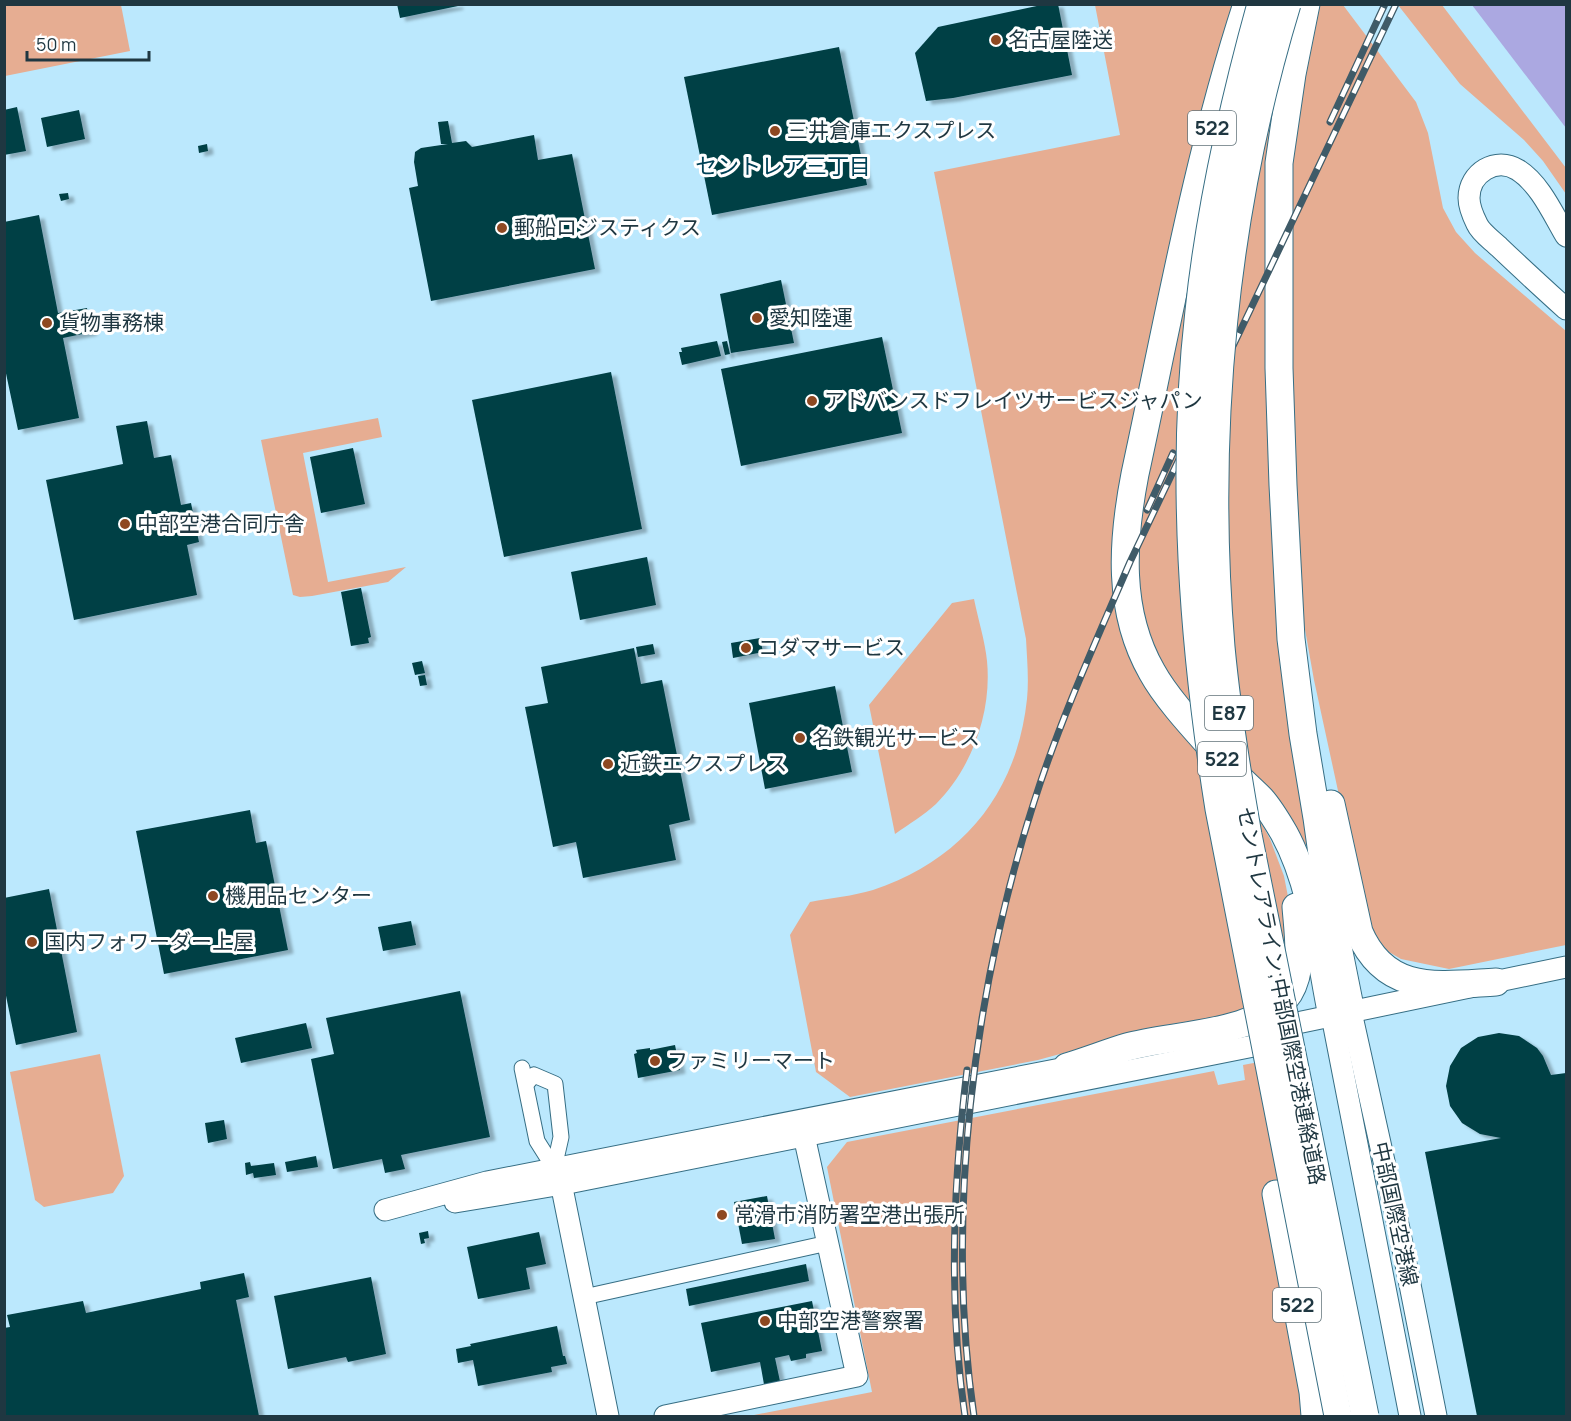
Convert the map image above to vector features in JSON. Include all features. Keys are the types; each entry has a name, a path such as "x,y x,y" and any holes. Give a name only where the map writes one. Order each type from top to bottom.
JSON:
{"highway":[{"name":"522","path":"1066,1067 1127,1047 1239,1024 1266,1014 1290,992 1296,973 1298,954 1295,897 1278,841 1263,813 1240,780 1153,674 1139,648 1126,596 1126,537 1130,502 1184,243 1223,84 1247,4"},
{"name":"セントレアライン;中部国際空港連絡道路","path":"1261,4 1240,83 1218,185 1198,314 1190,468 1194,597 1205,720 1220,809 1338,1416"},
{"name":"セントレアライン;中部国際空港連絡道路","path":"1287,4 1257,116 1236,224 1228,286 1217,415 1215,484 1217,585 1227,698 1248,835 1365,1416"},
{"name":"522","path":"1306,4 1290,83 1279,164 1279,368 1291,639 1328,897 1343,1021"},
{"name":"522","path":"1286,540 1302,662 1318,749 1359,933 1367,951 1381,967 1395,976 1414,982 1433,984 1496,982"},
{"name":"522","path":"1240,780 1262,800 1275,819 1296,860 1343,1021"},
{"name":"522","path":"1220,809 1228,905 1265,1137 1313,1392 1315,1416"}],"street":[{"path":"1566,236 1534,184 1517,169 1503,165 1491,166 1482,171 1472,182 1470,207 1478,226 1566,309"},
{"path":"802,1129 1343,1021 1496,982 1566,968"},
{"path":"557,1176 488,1198 385,1210 487,1182 557,1176 568,1183 1066,1067 1566,981"},
{"name":"中部国際空港線","path":"1343,1021 1410,1416"},
{"name":"中部国際空港線","path":"1343,1021 1399,1229 1436,1416"},
{"path":"522,1068 537,1141 557,1176 608,1416"},
{"path":"526,1084 534,1075 555,1084 561,1137 557,1176"},
{"path":"665,1416 857,1376 802,1129"},
{"path":"584,1297 828,1243"}],"shaded area":[{"path":"5,4 121,5 130,51 5,76"},
{"path":"1095,5 1343,5 1416,102 1428,133 1443,208 1456,232 1475,253 1566,331 1566,945 1449,969 1401,959 1389,952 1373,935 1366,920 1314,680 1299,596 1313,842 1297,848 1258,817 1270,839 1284,876 1290,907 1291,951 1253,1011 1166,1025 1038,1060 850,1097 816,1072 790,935 810,902 873,890 905,877 934,861 959,841 980,819 998,793 1021,733 1027,699 1026,639 934,172 1120,135"},
{"path":"1398,5 1442,5 1566,168 1566,194 1543,161 1524,140 1460,84"},
{"path":"378,418 382,437 303,453 328,582 406,567 388,582 312,596 293,595 261,440"},
{"path":"974,599 986,653 988,680 983,719 977,738 960,774 949,790 936,804 895,834 869,705 952,603"},
{"path":"100,1054 124,1176 113,1193 44,1207 35,1200 10,1072"},
{"path":"1285,1057 1355,1416 749,1416 872,1392 827,1167 847,1142 1214,1071 1218,1085 1245,1080 1243,1065"}],"water":[{"path":"1472,5 1566,5 1566,128"}],"building":[{"path":"397,4 458,4 458,6 400,18"},
{"name":"名古屋陸送","path":"1046,4 1058,4 1072,75 926,101 915,53 938,27"},
{"name":"三井倉庫エクスプレス","path":"839,47 867,185 712,215 684,77"},
{"path":"17,107 26,151 4,155 4,110"},
{"path":"79,110 85,139 47,147 41,118"},
{"name":"郵船ロジスティクス","path":"448,121 452,143 466,141 472,147 534,135 538,160 572,154 595,269 431,301 409,188 418,186 414,162 415,152 421,148 448,144 441,144 438,122"},
{"path":"207,144 208,151 199,153 198,146"},
{"path":"68,193 69,199 61,201 59,194"},
{"name":"貨物事務棟","path":"39,215 58,313 87,308 92,332 63,338 79,418 18,430 4,364 4,222"},
{"name":"愛知陸運","path":"781,280 794,343 731,353 720,294"},
{"name":"アドバンスドフレイツサービスジャパン","path":"882,337 902,433 741,466 721,369"},
{"path":"717,341 721,356 682,365 679,352 682,352 681,348"},
{"path":"727,341 730,354 725,355 722,342"},
{"path":"611,372 642,529 504,557 472,400"},
{"name":"中部空港合同庁舎","path":"147,421 154,458 171,455 181,505 191,503 199,542 187,545 197,595 74,620 46,480 123,464 116,426"},
{"path":"353,448 365,504 321,513 310,457"},
{"path":"647,557 656,605 580,620 571,572"},
{"path":"361,588 371,637 368,638 369,643 351,646 341,592"},
{"name":"コダマサービス","path":"760,638 763,652 733,658 731,643"},
{"path":"653,644 655,654 638,657 636,647"},
{"name":"近鉄エクスプレス","path":"634,648 641,684 662,680 690,820 669,825 676,860 583,878 576,842 553,847 525,707 548,703 541,667"},
{"path":"422,661 425,673 415,675 412,663"},
{"path":"425,675 427,685 420,686 418,676"},
{"name":"名鉄観光サービス","path":"835,686 852,772 765,789 749,703"},
{"name":"機用品センター","path":"250,810 256,843 266,841 288,950 164,974 136,831"},
{"name":"国内フォワーダー上屋","path":"49,889 77,1032 16,1045 4,986 4,898"},
{"path":"411,921 416,945 383,951 378,927"},
{"path":"460,991 490,1137 401,1155 405,1169 385,1173 382,1159 333,1169 311,1059 334,1054 326,1018"},
{"path":"306,1023 312,1048 241,1063 235,1038"},
{"path":"1499,1033 1519,1036 1537,1048 1551,1075 1566,1073 1566,1416 1477,1416 1425,1152 1501,1138 1480,1134 1462,1123 1450,1106 1446,1086 1450,1066 1461,1048 1478,1037"},
{"path":"675,1045 680,1070 638,1078 634,1054 637,1053 636,1050"},
{"path":"224,1120 227,1139 208,1143 205,1123"},
{"path":"316,1156 318,1167 287,1172 285,1162"},
{"path":"250,1162 251,1166 274,1163 276,1175 254,1178 253,1173 246,1175 245,1163"},
{"path":"767,1196 775,1239 742,1244 734,1202"},
{"path":"428,1231 429,1238 424,1239 425,1243 421,1244 419,1233"},
{"path":"539,1232 546,1264 526,1268 530,1289 478,1299 467,1247"},
{"path":"806,1264 809,1281 689,1306 686,1289"},
{"path":"244,1273 249,1297 236,1300 259,1416 4,1416 4,1328 10,1327 7,1315 83,1301 86,1313 201,1289 200,1282"},
{"path":"371,1277 386,1354 348,1362 346,1357 288,1369 274,1296"},
{"path":"812,1301 822,1351 806,1354 806,1358 791,1361 789,1355 775,1358 781,1386 765,1390 760,1362 711,1372 701,1323"},
{"path":"557,1326 563,1356 567,1364 551,1367 552,1372 478,1386 473,1360 458,1363 456,1349"}],"railway":[{"path":"1330,122 1385,4"},
{"path":"974,1416 966,1341 963,1263 964,1185 970,1106 995,950 1034,802 1067,711 1130,562 1396,4"},
{"path":"1147,510 1173,453"},
{"path":"965,1416 956,1330 954,1243 958,1156 967,1070"}],"place":[{"name":"名古屋陸送","path":"996,40"},
{"name":"三井倉庫エクスプレス","path":"775,131"},
{"name":"郵船ロジスティクス","path":"502,228"},
{"name":"愛知陸運","path":"757,318"},
{"name":"貨物事務棟","path":"47,323"},
{"name":"アドバンスドフレイツサービスジャパン","path":"812,401"},
{"name":"中部空港合同庁舎","path":"125,524"},
{"name":"コダマサービス","path":"746,648"},
{"name":"名鉄観光サービス","path":"800,738"},
{"name":"近鉄エクスプレス","path":"608,764"},
{"name":"機用品センター","path":"213,896"},
{"name":"国内フォワーダー上屋","path":"32,942"},
{"name":"ファミリーマート","path":"655,1061"},
{"name":"常滑市消防署空港出張所","path":"722,1215"},
{"name":"中部空港警察署","path":"765,1321"}],"district":[{"name":"セントレア三丁目","path":"783,166"}]}
